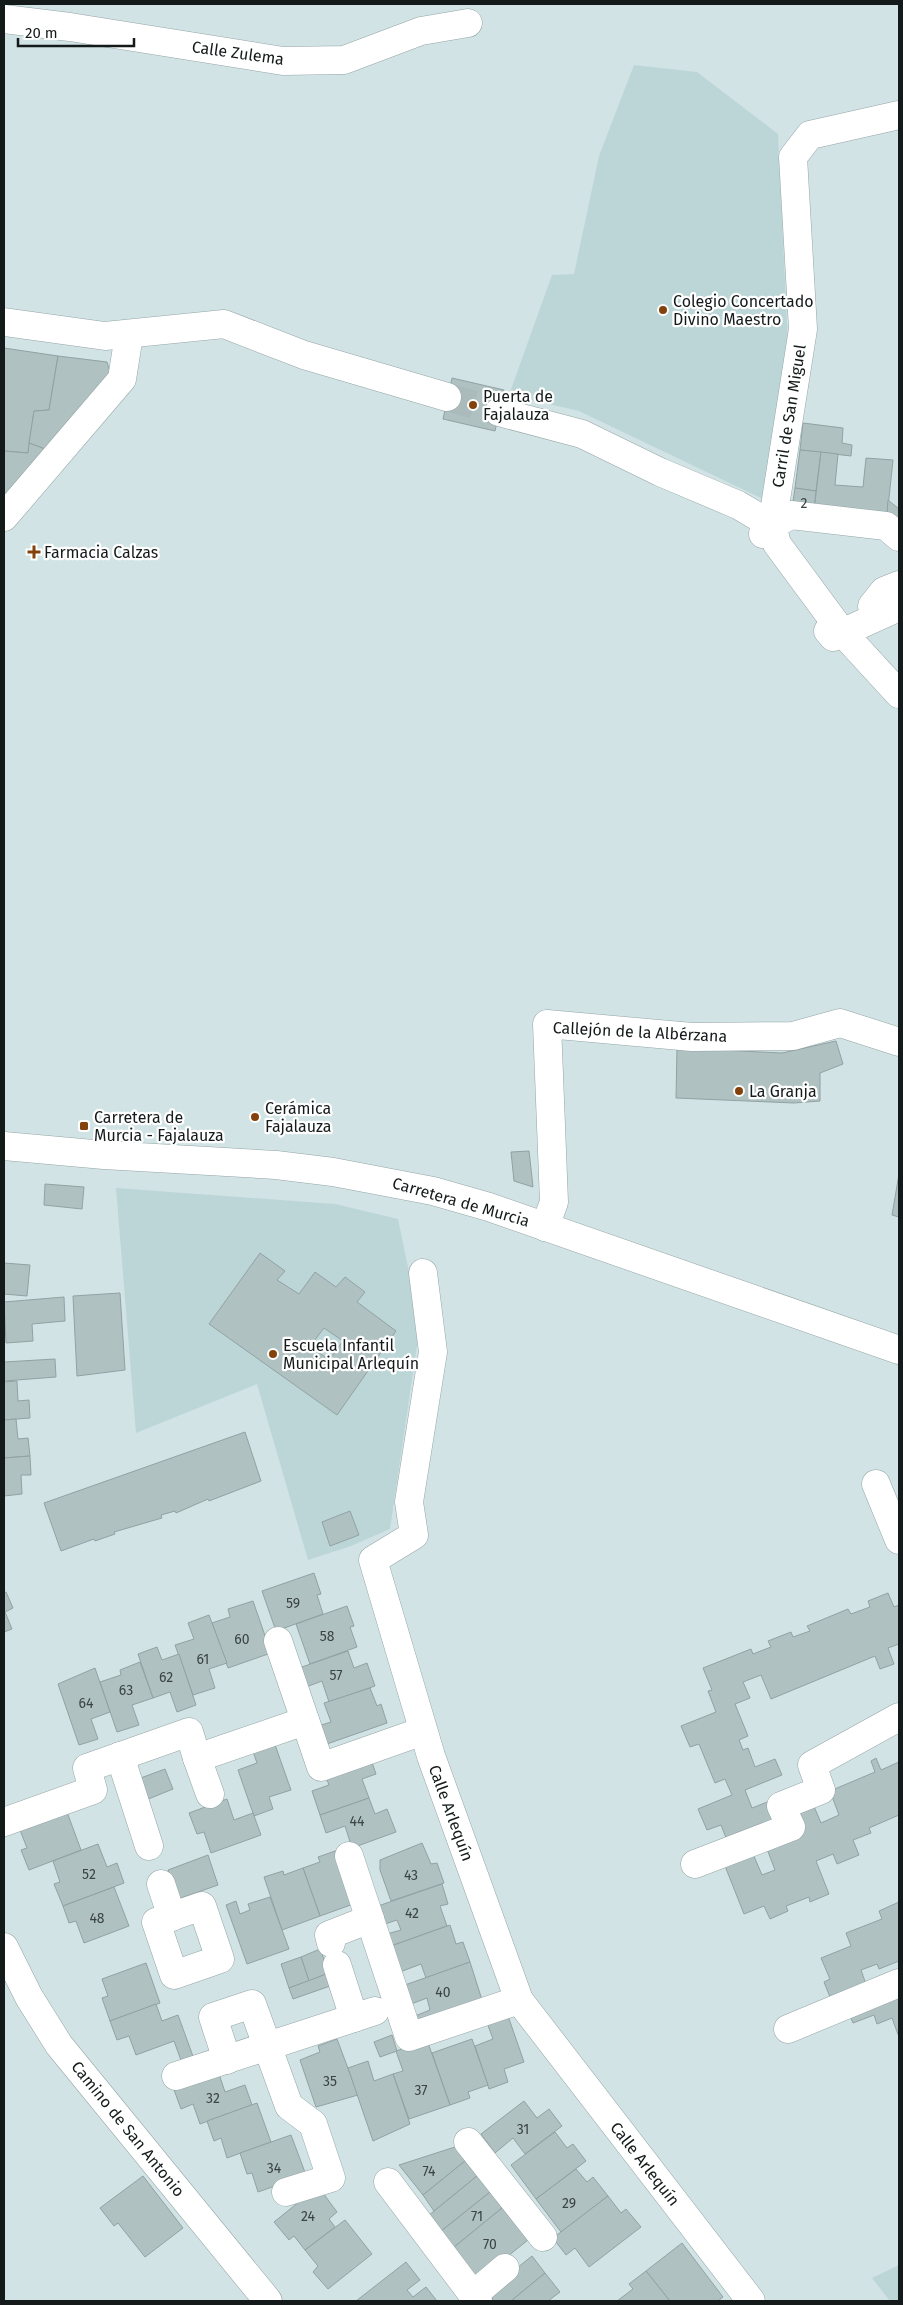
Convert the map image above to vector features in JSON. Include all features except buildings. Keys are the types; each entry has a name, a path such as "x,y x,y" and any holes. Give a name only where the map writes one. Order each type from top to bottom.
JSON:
{"street":[{"name":"Calle Zulema","path":"4,19 70,27 283,61 344,60 421,31 468,23"},
{"name":"Carril de San Miguel","path":"838,627 833,637 790,587 762,535 772,525 803,329 793,157 810,135 899,116"},
{"path":"4,322 105,336 224,324 304,355 447,397"},
{"path":"4,517 122,379 129,335"},
{"path":"499,412 582,434 660,472 738,505 772,525 791,515 886,526 899,537"},
{"path":"838,627 872,606 884,591 899,585"},
{"path":"872,606 890,606 899,602"},
{"path":"838,627 899,607"},
{"path":"838,627 899,694"},
{"name":"Callejón de la Albérzana","path":"545,1227 554,1202 546,1024 692,1038 793,1036 840,1023 899,1042"},
{"name":"Carretera de Murcia","path":"4,1146 104,1155 276,1165 333,1172 433,1191 545,1227 899,1350"},
{"name":"Calle Arlequín","path":"423,1273 433,1352 409,1502 414,1535 373,1560 423,1731 519,2000 745,2299"},
{"path":"876,1484 899,1540"},
{"path":"278,1641 320,1766 423,1731"},
{"path":"695,1864 791,1827 781,1806 821,1790 812,1765 899,1717"},
{"path":"197,1758 305,1721"},
{"path":"4,1822 93,1790 87,1768 120,1756 167,1749 189,1732 210,1794"},
{"path":"120,1756 149,1846"},
{"path":"349,1856 409,2037 519,2000"},
{"path":"161,1884 172,1917"},
{"path":"227,2060 213,2017 213,1991 220,1959 202,1906 156,1922 174,1975 213,1991 252,2004 266,2047 289,2106 313,2124 331,2178 286,2192"},
{"path":"176,2076 364,2014 334,1954 329,1935 370,1919"},
{"name":"Camino de San Antonio","path":"4,1947 29,1997 60,2045 268,2301"},
{"path":"788,2030 899,1983"},
{"path":"468,2142 543,2237"},
{"path":"388,2182 476,2298 505,2268"}],"shaded area":[{"name":"Colegio Concertado Divino Maestro","path":"634,65 697,72 778,134 788,345 765,500 579,411 509,395 552,275 574,274 599,156"},
{"name":"Escuela Infantil Municipal Arlequín","path":"116,1188 335,1204 398,1219 420,1325 390,1529 351,1546 308,1560 257,1384 136,1433"},
{"path":"899,2265 899,2301 890,2301 872,2278"}],"tunnel":[{"path":"447,397 499,412"}],"place":[{"name":"Colegio Concertado Divino Maestro","path":"663,310"},
{"name":"Puerta de Fajalauza","path":"473,405"},
{"name":"Farmacia Calzas","path":"34,552"},
{"name":"La Granja","path":"739,1091"},
{"name":"Cerámica Fajalauza","path":"255,1117"},
{"name":"Carretera de Murcia - Fajalauza","path":"84,1126"},
{"name":"Escuela Infantil Municipal Arlequín","path":"273,1354"}]}
